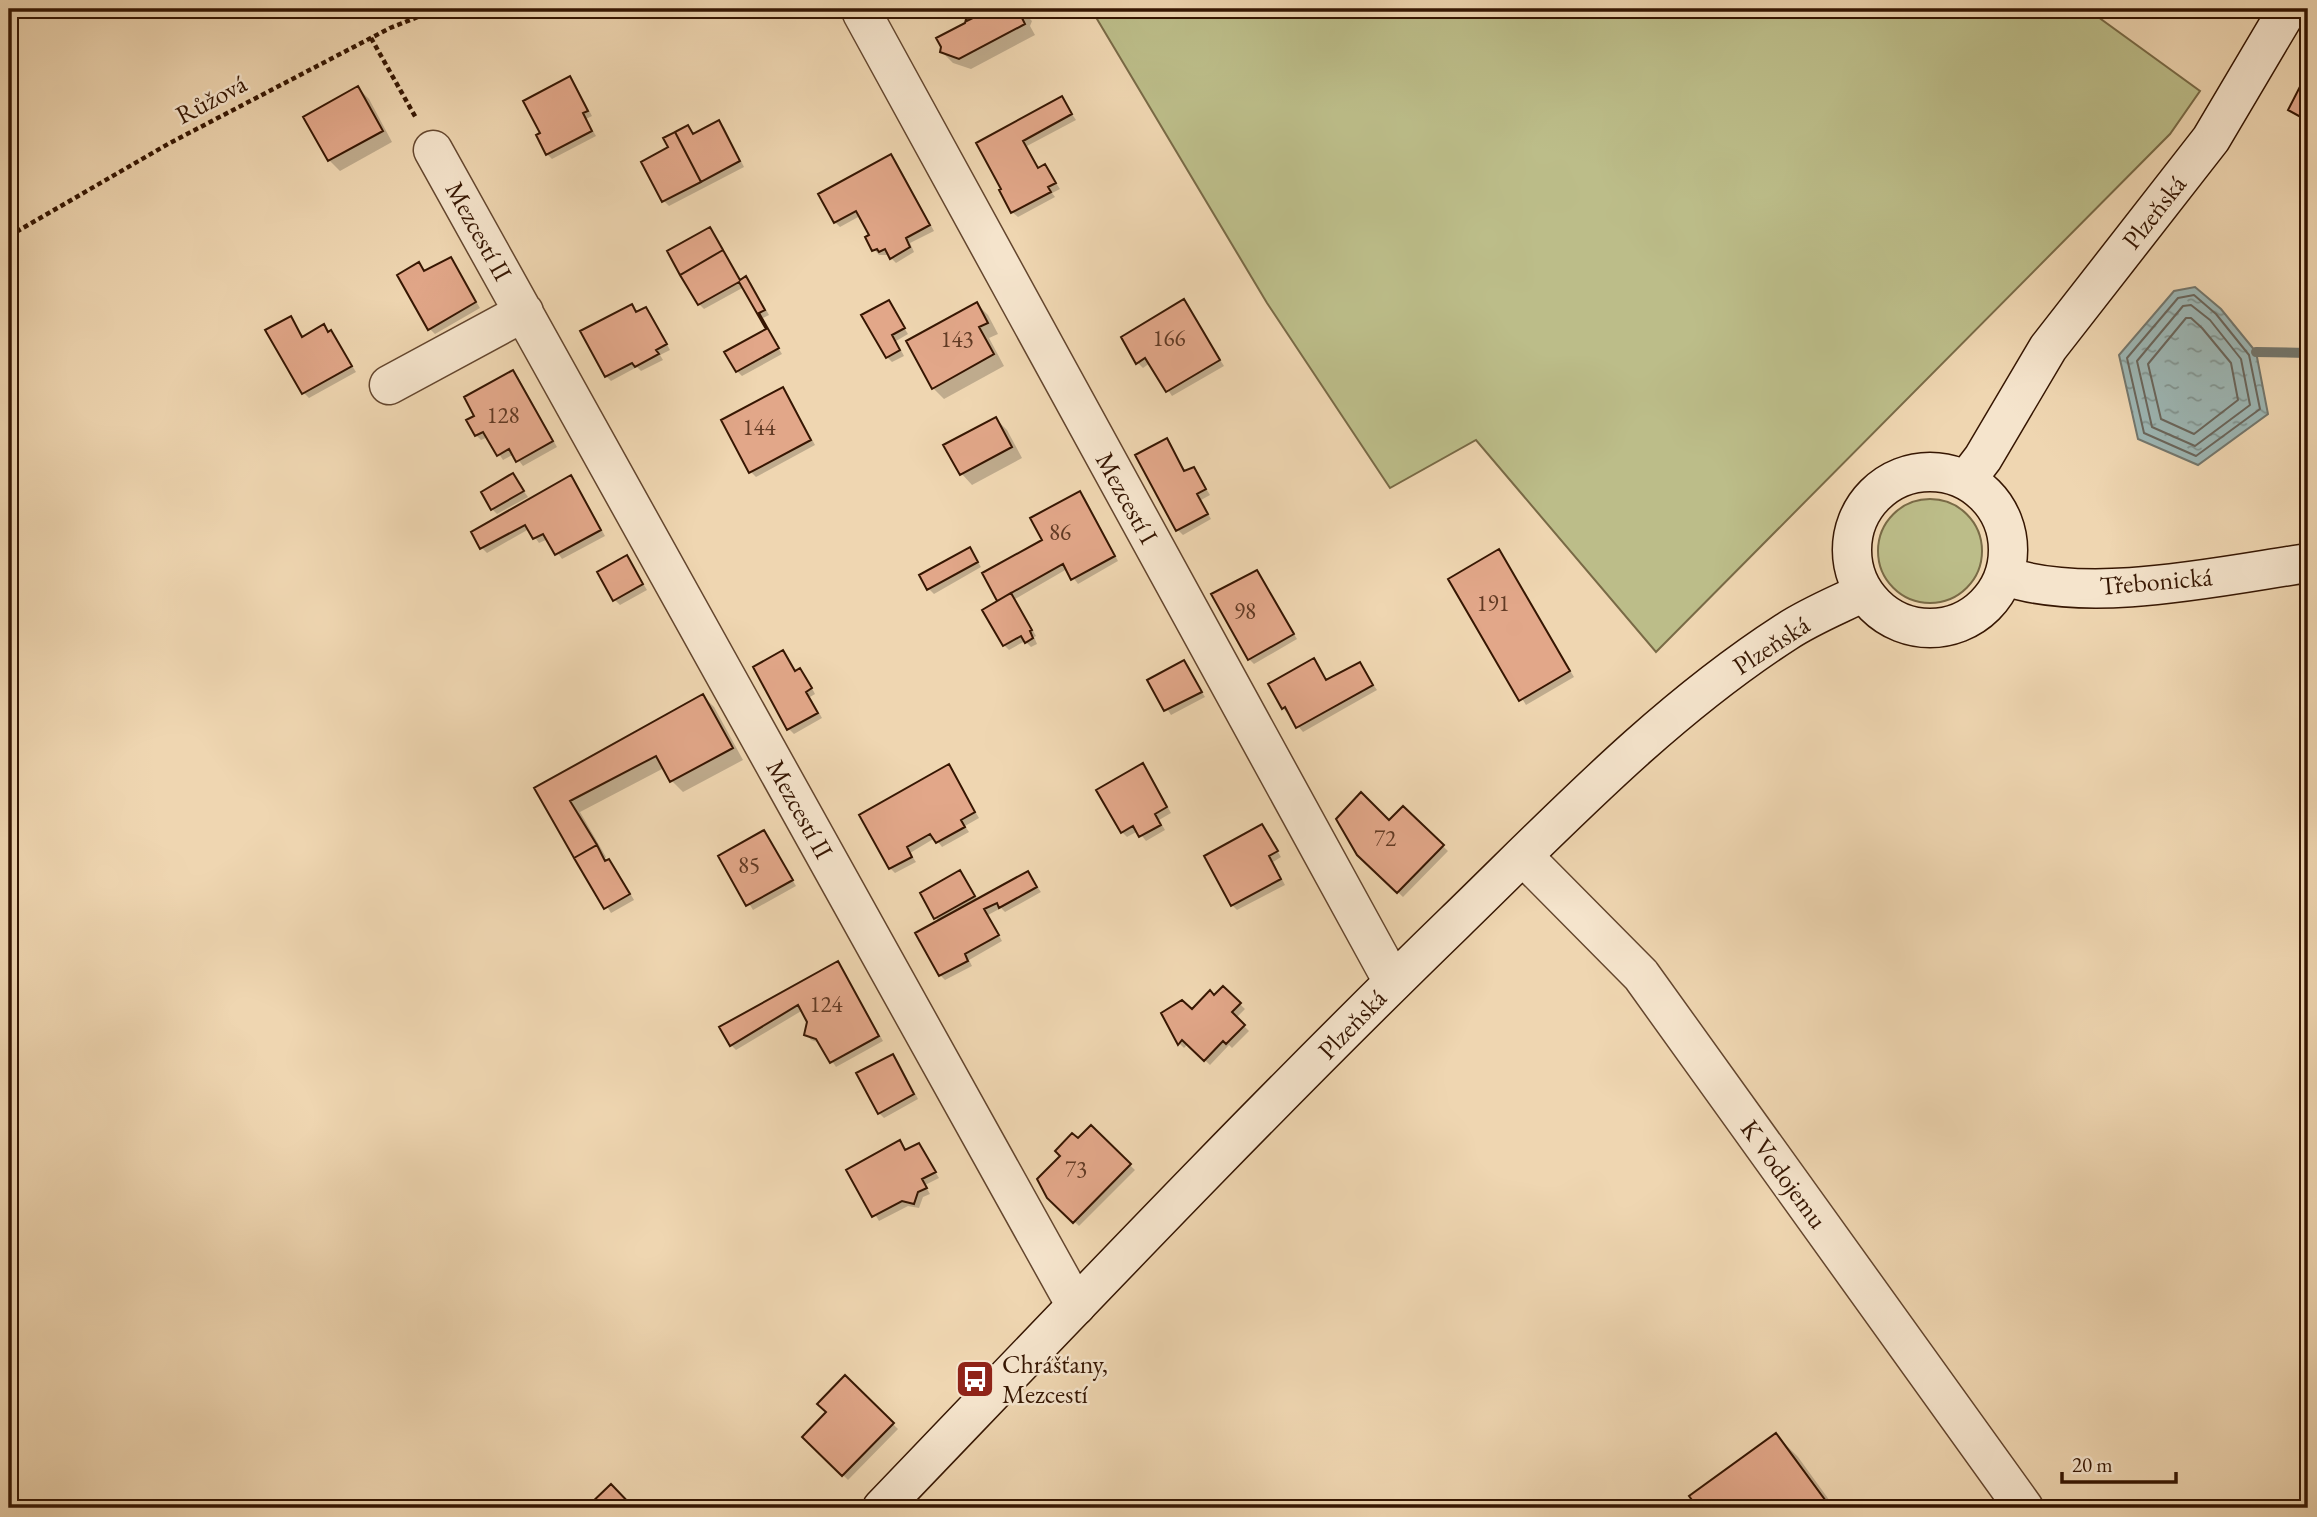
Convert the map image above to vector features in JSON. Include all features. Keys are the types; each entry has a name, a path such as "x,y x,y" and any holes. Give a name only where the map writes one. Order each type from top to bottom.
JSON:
{"street":[{"name":"Plzeňská","path":"1967,480 2048,348 2211,139 2288,9"},
{"name":"Mezcestí Ⅰ","path":"862,13 1392,982"},
{"name":"Mezcestí Ⅱ","path":"433,150 1076,1306"},
{"name":"Mezcestí Ⅱ","path":"389,385 524,312"},
{"path":"1921,471 1948,472 1967,480 1992,500 2005,523 2010,550 2005,576 1993,598 1974,615 1951,626 1925,628 1899,622 1878,609 1864,592 1853,567 1852,539 1860,514 1875,493 1896,478 1921,471"},
{"name":"Třebonická","path":"2005,576 2023,582 2083,587 2148,586 2308,563"},
{"name":"Plzeňská","path":"883,1508 1392,982 1654,730 1788,630 1864,592"},
{"name":"K Vodojemu","path":"1523,856 1641,975 2024,1508"}],"path":[{"name":"Růžová","path":"9,236 167,144 372,38 438,9"},
{"path":"372,38 433,150"}],"green space":[{"path":"1091,9 2087,9 2200,91 2170,134 1656,652 1476,440 1390,488 1267,303"},
{"path":"1930,499 1950,503 1967,514 1978,531 1982,551 1978,571 1967,588 1950,599 1930,603 1910,599 1893,588 1882,571 1878,551 1882,531 1893,514 1910,503"}],"water":[{"path":"2195,287 2221,309 2256,352 2268,414 2198,465 2138,439 2119,355 2174,291"}],"building":[{"path":"991,9 1022,9 1020,14 1025,24 959,59 940,52 941,47 936,38 965,23 966,19 967,21"},
{"path":"2308,71 2308,121 2288,110"},
{"path":"570,76 588,111 583,113 592,131 546,155 536,135 540,133 523,101"},
{"path":"358,86 383,131 328,161 303,117"},
{"path":"1062,96 1072,114 1023,141 1038,168 1045,164 1056,183 1048,187 1051,192 1011,213 976,143"},
{"path":"719,120 740,161 701,182 675,132 688,125 693,134"},
{"path":"675,132 701,182 662,202 641,162 668,147 663,138"},
{"path":"891,154 930,225 906,238 910,247 890,259 885,249 872,251 865,237 869,235 856,211 834,223 818,194"},
{"path":"710,227 723,250 680,275 667,251"},
{"path":"723,250 740,280 746,276 765,310 759,313 779,348 736,372 724,352 766,329 739,282 698,305 680,275"},
{"path":"451,257 476,302 428,330 397,275 419,262 424,271"},
{"path":"1184,299 1220,360 1166,392 1145,358 1136,364 1121,337"},
{"path":"889,300 905,328 892,335 900,350 886,358 861,315"},
{"path":"977,302 988,323 979,327 994,354 932,389 906,341"},
{"path":"632,304 636,312 646,307 667,344 656,350 659,354 635,367 632,363 605,377 580,331"},
{"path":"291,316 302,337 324,324 328,332 331,330 352,366 302,394 265,330"},
{"path":"513,370 553,441 516,462 509,449 497,456 483,432 475,436 466,420 474,416 464,397"},
{"path":"783,387 811,440 749,473 721,420"},
{"path":"996,417 1012,447 960,475 943,445"},
{"path":"1167,438 1184,471 1194,467 1206,489 1197,494 1208,514 1176,531 1135,455"},
{"path":"513,473 524,491 491,510 481,492"},
{"path":"571,475 601,530 555,555 543,534 533,539 525,525 480,549 471,532"},
{"path":"1080,491 1115,556 1071,580 1063,564 997,601 982,573 1042,540 1030,518"},
{"path":"970,547 978,562 927,590 919,575"},
{"path":"1499,549 1570,671 1519,701 1448,579"},
{"path":"627,555 643,584 613,601 597,572"},
{"path":"1257,570 1294,634 1248,660 1211,594"},
{"path":"1011,593 1032,630 1030,631 1033,638 1025,643 1021,636 1003,646 982,610"},
{"path":"783,650 795,671 800,668 812,688 806,692 818,713 787,730 753,667"},
{"path":"1314,658 1326,680 1360,662 1373,685 1296,728 1268,684"},
{"path":"1184,660 1202,692 1164,711 1147,680"},
{"path":"703,694 733,748 670,782 656,756 570,801 597,845 574,858 534,788"},
{"path":"1143,763 1167,807 1155,814 1161,825 1139,837 1133,826 1121,833 1096,790"},
{"path":"949,764 975,812 961,820 965,827 936,843 930,834 907,847 912,857 889,869 859,815"},
{"path":"1361,792 1389,820 1403,806 1444,845 1397,893 1357,855 1336,819"},
{"path":"1262,824 1278,851 1269,856 1281,879 1231,906 1204,856"},
{"path":"764,830 793,880 746,906 718,856"},
{"path":"597,845 605,861 609,859 630,894 604,909 574,858"},
{"path":"960,870 975,896 934,919 920,893"},
{"path":"1028,871 1037,887 999,908 997,903 984,909 999,935 965,954 968,961 939,976 915,933"},
{"path":"838,961 879,1036 830,1063 816,1039 804,1035 807,1022 798,1005 730,1046 719,1027"},
{"path":"1223,986 1241,1003 1232,1012 1245,1025 1226,1044 1223,1041 1204,1061 1182,1040 1178,1045 1161,1013 1182,1000 1192,1009 1210,990 1214,995"},
{"path":"893,1054 914,1094 878,1114 856,1073"},
{"path":"1091,1125 1131,1164 1073,1223 1047,1198 1037,1179 1060,1156 1055,1151 1072,1133 1078,1138"},
{"path":"900,1140 905,1150 919,1143 936,1172 922,1179 927,1188 918,1192 914,1204 902,1201 872,1217 846,1170"},
{"path":"845,1375 894,1423 842,1476 802,1437 826,1412 817,1404"},
{"path":"1776,1433 1831,1508 1698,1508 1689,1496"},
{"path":"611,1484 634,1508 586,1508"}],"waterway":[{"path":"2256,352 2308,353"}],"place":[{"name":"Chrášťany, Mezcestí","path":"975,1379"}]}
